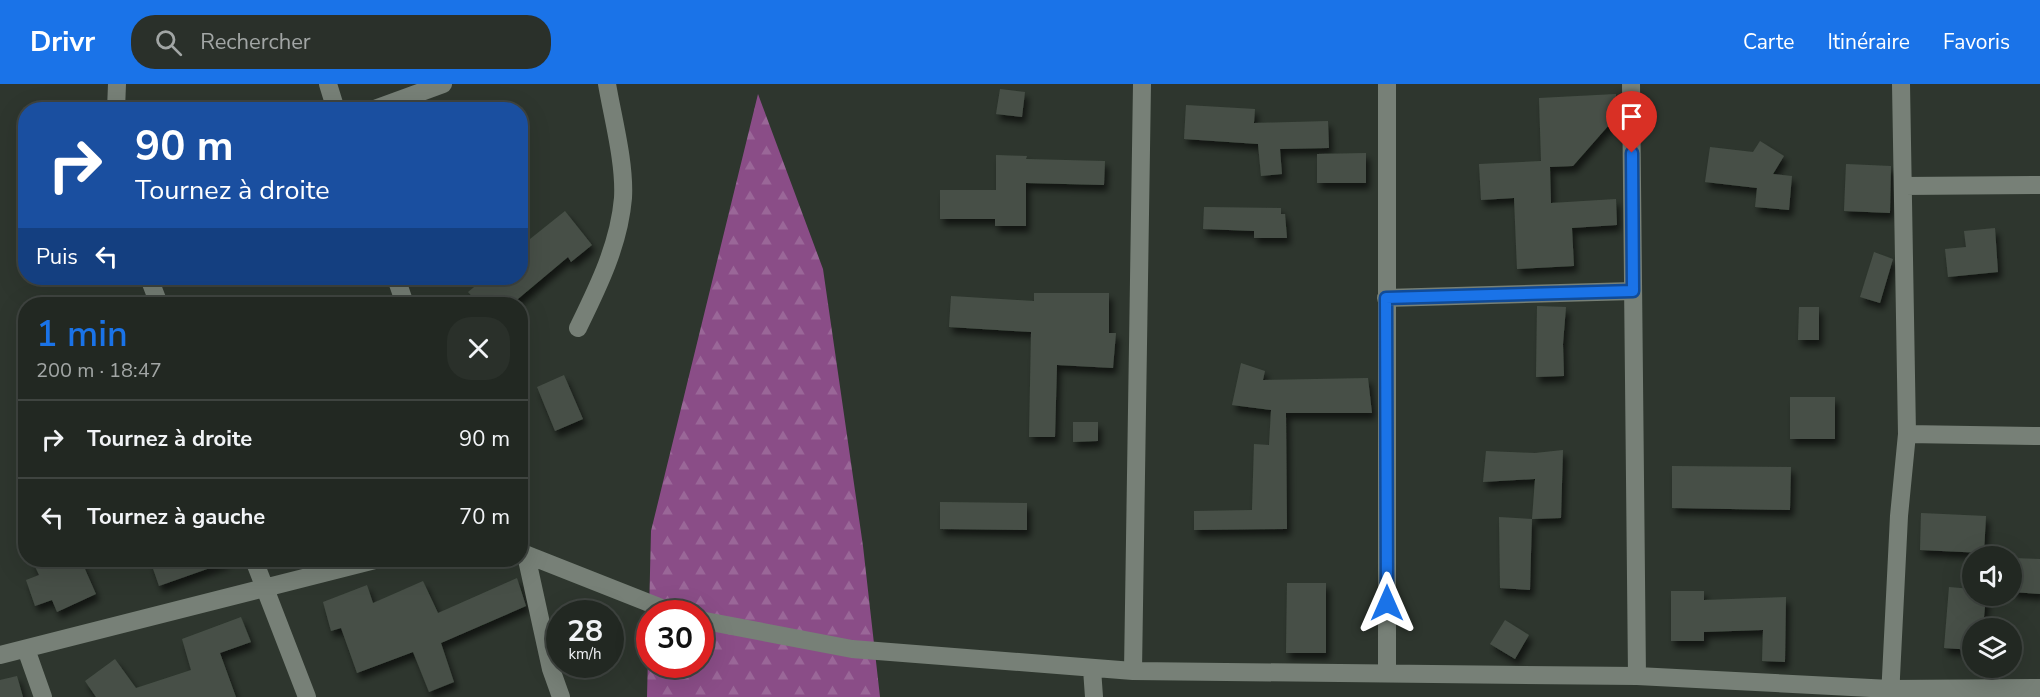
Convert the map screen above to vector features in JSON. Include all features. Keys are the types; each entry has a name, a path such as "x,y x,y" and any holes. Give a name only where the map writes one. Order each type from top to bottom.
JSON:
{"street":[{"path":"116,102 117,84"},
{"path":"328,84 334,102"},
{"path":"394,102 442,84"},
{"path":"578,328 608,267 623,198 618,144 607,84"},
{"path":"1133,671 1142,84"},
{"path":"1387,84 1387,673"},
{"path":"1631,84 1637,676"},
{"path":"1890,693 1899,516 1907,434 1901,84"},
{"path":"1903,186 2040,185"},
{"path":"1386,298 1633,291"},
{"path":"1907,434 2040,436"},
{"path":"528,556 641,600"},
{"path":"257,567 307,697"},
{"path":"0,655 348,567"},
{"path":"526,567 551,669 561,697"},
{"path":"714,623 852,649 1092,669 1637,676 1890,693 2040,688"},
{"path":"26,649 43,697"},
{"path":"1092,669 1094,697"}],"green space":[{"path":"758,94 823,269 863,546 880,697 647,697 647,678 714,678 714,600 649,600 651,531"}],"building":[{"path":"1000,89 1025,92 1022,117 996,114"},
{"path":"1616,94 1616,117 1573,166 1550,167 1551,203 1616,199 1617,225 1572,228 1574,266 1517,269 1514,198 1481,200 1479,164 1541,161 1539,98"},
{"path":"1186,105 1255,109 1254,123 1328,121 1329,148 1280,149 1282,174 1261,176 1258,144 1184,139"},
{"path":"1760,141 1784,156 1773,174 1792,176 1789,210 1755,207 1757,188 1705,182 1710,147 1753,152"},
{"path":"1366,153 1366,183 1317,183 1317,154"},
{"path":"996,155 1027,156 1026,159 1105,161 1104,185 1026,183 1026,226 995,226 995,219 940,219 940,190 996,190"},
{"path":"1846,164 1891,166 1890,213 1844,211"},
{"path":"1204,207 1281,208 1281,214 1285,214 1287,238 1254,238 1254,231 1203,229"},
{"path":"565,211 592,245 571,262 568,257 520,297 473,297 468,292 476,285 528,285 528,241"},
{"path":"1995,228 1998,272 1948,277 1945,249 1966,247 1964,231"},
{"path":"1874,252 1893,259 1880,303 1860,297"},
{"path":"1034,293 1109,293 1109,333 1116,333 1113,368 1057,365 1055,437 1029,437 1031,332 949,327 951,296 1034,301"},
{"path":"1537,306 1566,307 1563,344 1564,376 1536,377"},
{"path":"1799,307 1819,307 1819,340 1798,340"},
{"path":"1241,363 1265,371 1263,380 1368,378 1372,413 1286,413 1287,529 1194,530 1194,511 1252,510 1254,444 1269,445 1271,410 1232,405"},
{"path":"564,375 583,419 555,431 537,387"},
{"path":"1790,397 1835,397 1835,439 1790,439"},
{"path":"1073,422 1098,422 1098,441 1073,442"},
{"path":"1563,450 1561,518 1532,519 1535,479 1483,482 1486,451 1535,453"},
{"path":"1672,466 1791,467 1790,510 1672,508"},
{"path":"940,502 1027,503 1027,530 940,529"},
{"path":"1921,513 1986,516 1984,546 1962,546 1962,552 1920,550"},
{"path":"1499,517 1532,519 1530,590 1500,588"},
{"path":"2022,558 2040,559 2040,594 2022,593"},
{"path":"35,567 84,567 96,594 57,612 52,600 35,606 26,580 39,575"},
{"path":"152,567 213,567 159,586"},
{"path":"517,578 526,606 441,643 454,682 429,692 413,652 357,673 341,628 331,631 323,602 367,585 373,603 423,581 438,613"},
{"path":"1287,583 1326,583 1326,653 1286,653"},
{"path":"1949,587 1962,588 1962,606 1985,606 1984,618 1962,618 1962,649 1944,648"},
{"path":"1671,591 1704,591 1704,600 1786,597 1785,662 1762,661 1763,630 1704,632 1704,641 1671,641"},
{"path":"241,617 251,642 220,653 236,697 96,697 85,681 115,659 136,688 191,670 182,639"},
{"path":"1505,620 1529,635 1515,659 1490,644"},
{"path":"17,676 23,697 0,697 0,680"}],"route":[{"path":"1387,603 1386,298 1633,291 1632,153"}]}
